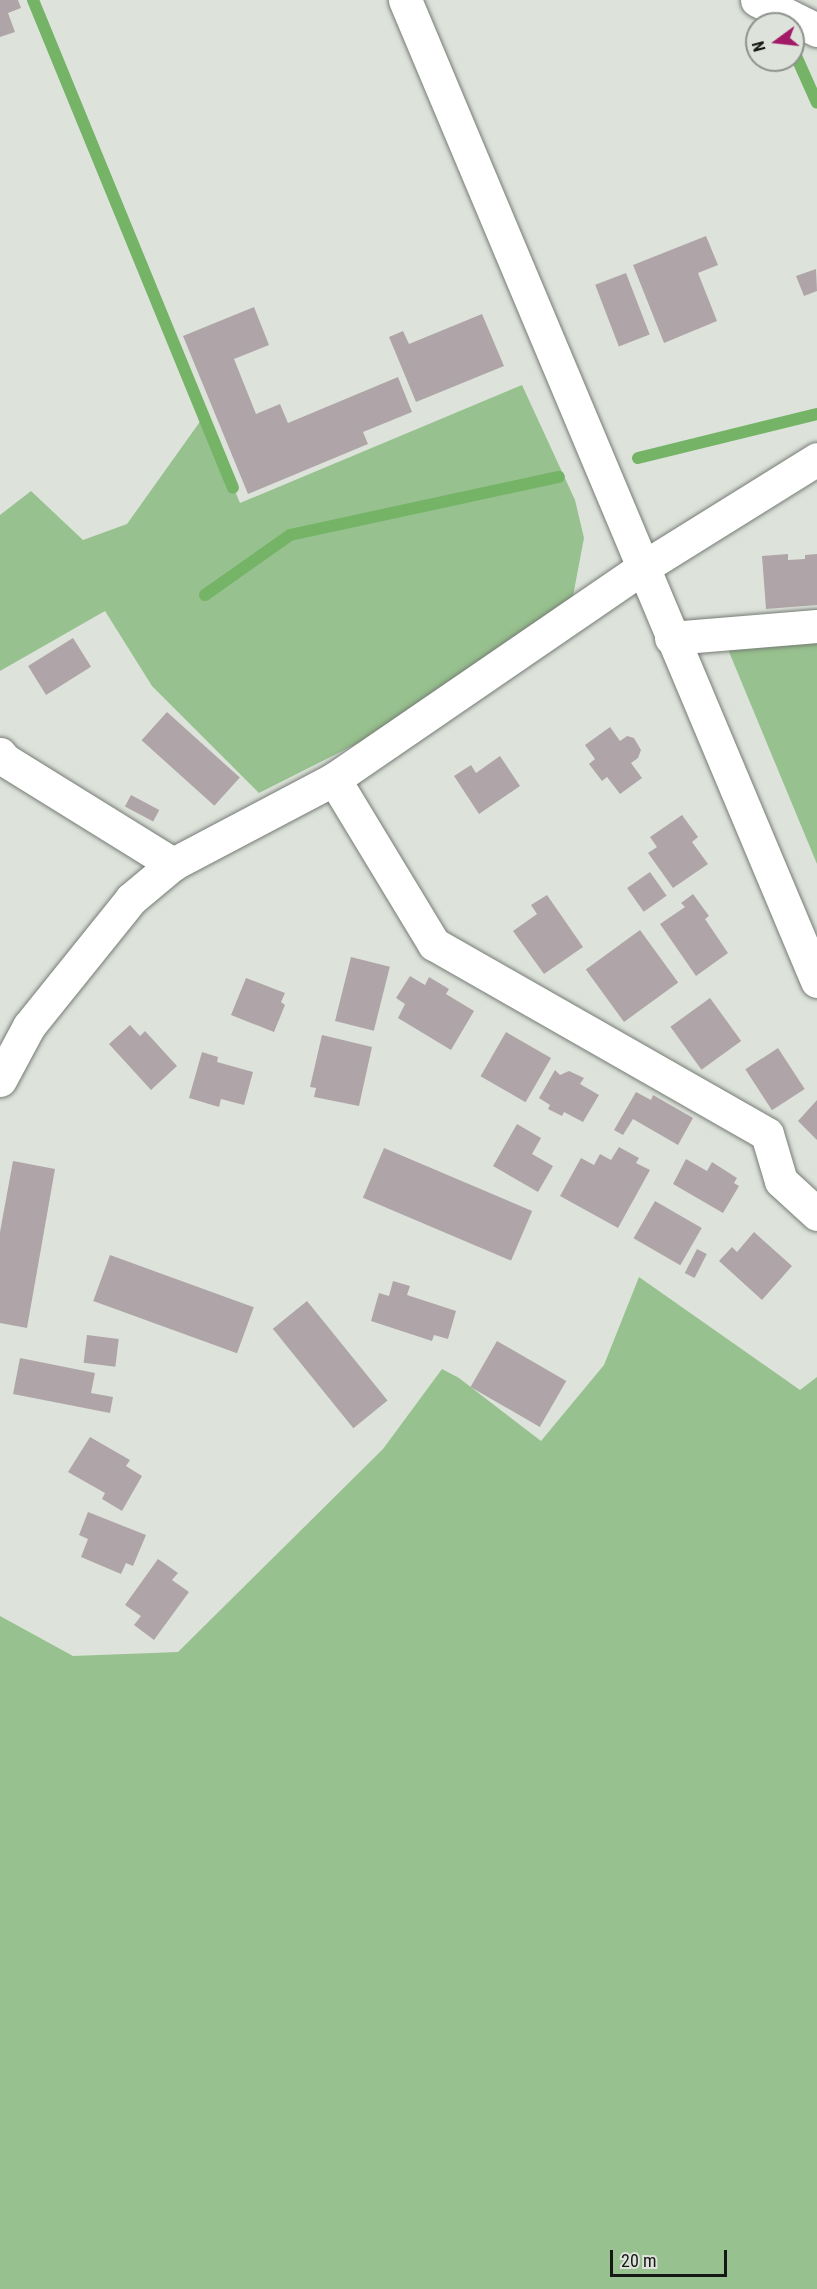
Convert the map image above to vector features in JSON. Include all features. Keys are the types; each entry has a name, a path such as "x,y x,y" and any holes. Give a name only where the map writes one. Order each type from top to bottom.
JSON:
{"street":[{"path":"405,0 817,981"},
{"path":"757,0 817,30"},
{"path":"0,1080 29,1026 131,899 173,864 334,779 642,568 817,459"},
{"path":"671,638 817,626"},
{"path":"0,754 5,760 173,864"},
{"path":"334,779 434,944 767,1134 781,1181 817,1214"}],"green space":[{"path":"522,385 575,500 584,538 573,596 368,738 259,793 152,686 105,611 0,671 0,515 31,491 83,540 127,524 204,416 240,503"},
{"path":"817,638 817,864 727,647"},
{"path":"639,1277 800,1390 817,1377 817,2289 0,2289 0,1616 73,1656 178,1652 383,1449 442,1369 459,1378 541,1441 604,1365"}],"building":[{"path":"0,0 18,0 21,8 8,13 15,32 0,37"},
{"path":"706,236 718,265 698,273 717,321 664,343 633,265"},
{"path":"816,269 817,291 804,296 796,276"},
{"path":"626,273 650,335 619,346 595,285"},
{"path":"254,307 269,345 234,359 256,414 280,404 288,423 398,377 412,412 363,432 368,444 248,494 183,336"},
{"path":"482,314 504,366 416,402 389,337 403,331 409,344"},
{"path":"788,554 788,560 805,559 805,555 817,554 817,605 766,609 762,556"},
{"path":"73,638 91,667 46,695 28,666"},
{"path":"167,712 240,778 214,806 142,740"},
{"path":"610,727 620,741 627,736 634,738 641,750 638,758 631,763 642,778 620,794 607,777 602,781 589,764 595,759 585,745"},
{"path":"500,756 520,786 479,814 454,776 471,765 476,773"},
{"path":"131,795 159,810 153,822 125,806"},
{"path":"682,815 698,837 692,842 708,864 673,888 648,853 657,847 650,837"},
{"path":"650,872 667,896 644,912 627,888"},
{"path":"693,894 709,916 705,919 728,953 696,976 660,924 685,907 681,903"},
{"path":"547,895 583,947 544,974 513,931 537,914 531,905"},
{"path":"640,930 678,983 624,1022 586,969"},
{"path":"351,957 390,967 374,1031 335,1021"},
{"path":"410,976 425,985 429,977 449,989 446,994 474,1011 451,1050 398,1018 405,1004 396,998"},
{"path":"246,978 285,993 281,1002 285,1005 274,1032 231,1015"},
{"path":"710,998 741,1041 702,1070 670,1027"},
{"path":"130,1025 140,1036 145,1031 177,1066 151,1090 109,1044"},
{"path":"506,1032 551,1058 526,1102 480,1076"},
{"path":"322,1035 372,1047 359,1106 314,1097 316,1088 310,1087"},
{"path":"778,1048 805,1089 772,1110 745,1069"},
{"path":"202,1052 218,1057 217,1062 253,1072 244,1105 221,1099 219,1107 189,1098"},
{"path":"555,1070 560,1075 569,1071 584,1078 580,1084 599,1095 583,1122 564,1112 562,1116 548,1109 550,1105 539,1098"},
{"path":"636,1092 651,1100 653,1095 693,1118 678,1145 633,1119 623,1135 614,1130"},
{"path":"817,1100 817,1140 798,1121"},
{"path":"517,1124 541,1138 532,1154 553,1166 538,1192 493,1166"},
{"path":"619,1147 639,1158 636,1163 650,1170 618,1228 560,1196 581,1158 594,1165 600,1154 611,1160"},
{"path":"384,1148 532,1211 511,1261 363,1198"},
{"path":"686,1159 707,1171 712,1162 737,1178 734,1183 739,1186 723,1213 673,1184"},
{"path":"13,1161 55,1169 27,1328 0,1323 0,1232"},
{"path":"655,1201 702,1228 680,1265 634,1238"},
{"path":"754,1232 792,1266 762,1300 719,1261 732,1247 737,1252"},
{"path":"697,1249 707,1254 695,1278 685,1273"},
{"path":"110,1255 254,1307 237,1353 93,1301"},
{"path":"393,1281 410,1286 407,1295 456,1311 448,1339 434,1335 432,1341 371,1321 379,1293 389,1296"},
{"path":"307,1301 388,1400 353,1428 273,1329"},
{"path":"87,1335 119,1339 115,1367 84,1363"},
{"path":"497,1341 566,1381 540,1427 470,1387"},
{"path":"20,1358 95,1373 91,1393 113,1397 110,1413 13,1394"},
{"path":"90,1437 130,1460 126,1466 142,1476 122,1511 102,1499 105,1493 68,1472"},
{"path":"88,1512 146,1535 133,1566 126,1563 121,1574 81,1557 88,1539 79,1535"},
{"path":"158,1559 178,1573 172,1580 189,1592 154,1640 134,1625 141,1616 125,1605"}],"waterway":[{"path":"33,0 233,488"},
{"path":"803,72 817,103"},
{"path":"638,458 817,414"},
{"path":"205,595 290,535 559,477"}]}
